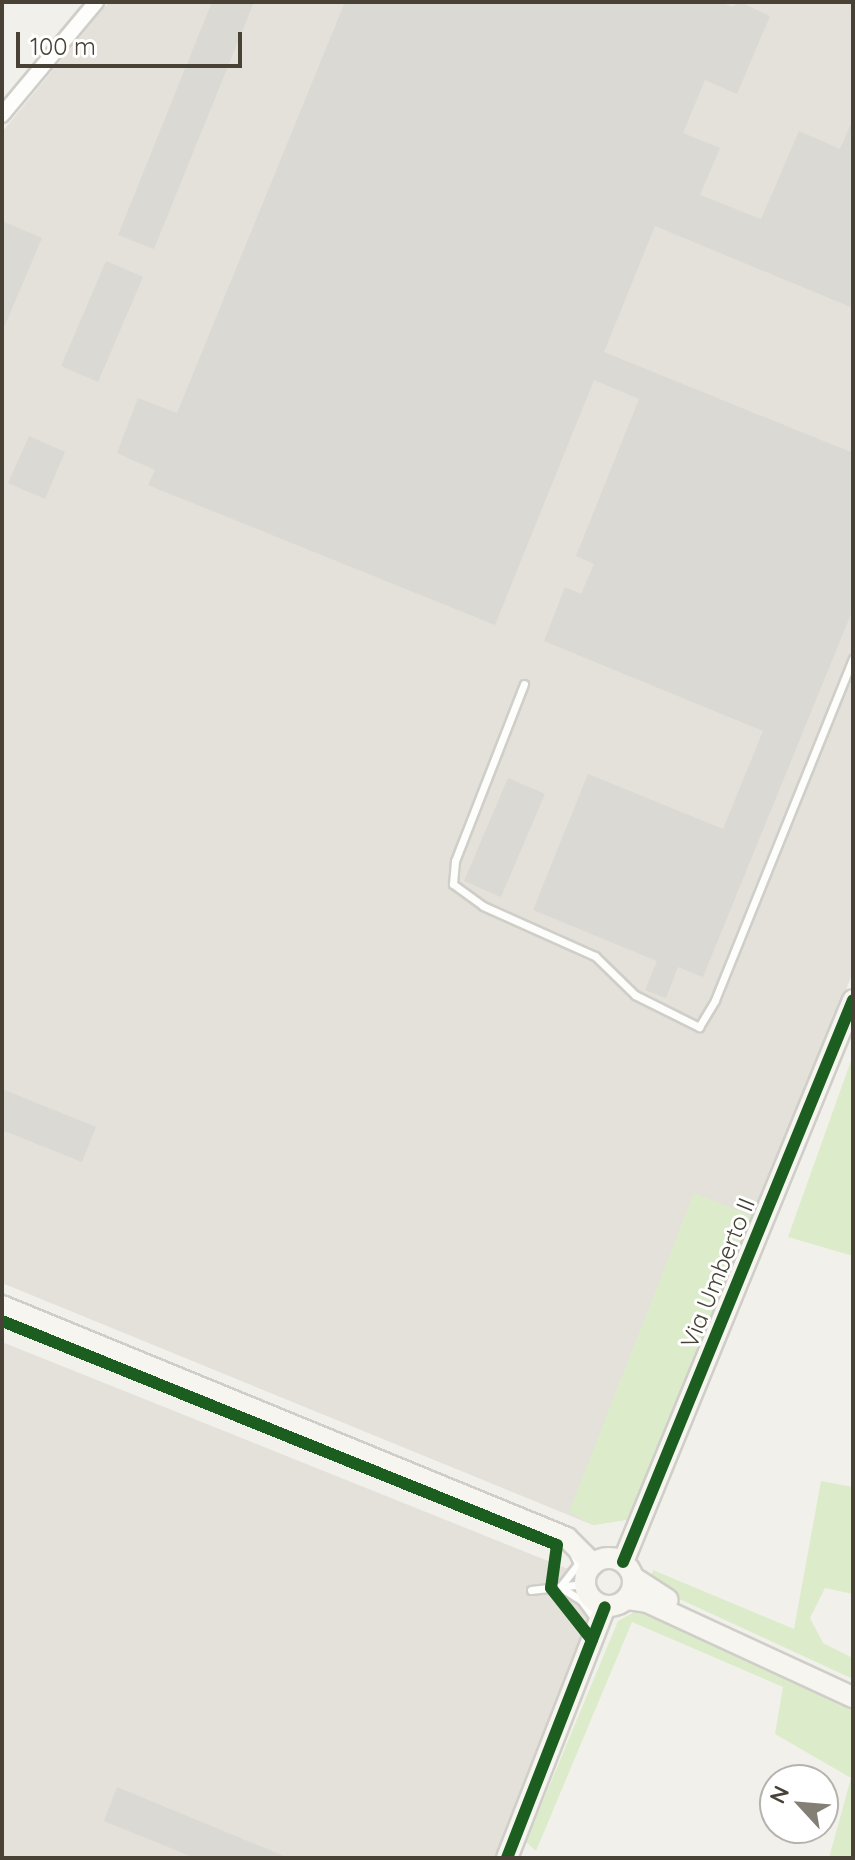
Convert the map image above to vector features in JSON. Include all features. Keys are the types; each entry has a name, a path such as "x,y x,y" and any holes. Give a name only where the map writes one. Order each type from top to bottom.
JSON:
{"street":[{"path":"2,115 96,2"},
{"name":"Via Umberto II","path":"628,1570 853,1000"},
{"path":"2,1306 567,1538 593,1564"},
{"path":"601,1615 584,1584 593,1564 602,1559 628,1570 651,1592 853,1686"},
{"path":"628,1570 628,1599"},
{"path":"507,1858 601,1615 628,1599 647,1602 853,1697"}],"lane":[{"path":"524,684 455,861 453,884 483,906 586,950 635,995 699,1027 715,1000 853,659"},
{"path":"560,1587 578,1564 567,1538"},
{"path":"531,1590 584,1584"},
{"path":"560,1587 601,1615"}],"shaded area":[{"path":"109,2 853,2 853,972 632,1519 593,1525 2,1283 2,132"},
{"path":"2,1342 568,1569 570,1599 589,1614 494,1858 2,1858"}],"green space":[{"path":"853,1055 853,1256 788,1237"},
{"path":"694,1193 754,1217 632,1519 593,1525 569,1512"},
{"path":"821,1481 853,1487 853,1594 825,1588 810,1618 823,1643 853,1658 853,1679 662,1591 650,1580 653,1570 794,1629"},
{"path":"638,1610 786,1673 787,1683 790,1675 853,1704 853,1858 829,1858 833,1844 839,1844 839,1822 851,1778 839,1771 839,1764 827,1764 775,1734 783,1687 632,1622 536,1851 526,1842 618,1621"}],"building":[{"path":"212,2 254,2 154,249 118,235"},
{"path":"345,2 720,2 732,7 740,2 770,16 737,94 705,80 683,133 720,148 700,195 761,219 799,131 840,149 853,119 853,308 655,226 604,352 853,453 853,609 703,977 678,967 666,998 645,990 657,961 533,910 588,774 723,829 763,731 544,641 565,587 581,594 594,564 576,556 639,399 594,380 495,625 148,485 155,470 117,453 138,398 177,413"},
{"path":"2,221 42,238 2,332"},
{"path":"106,261 143,277 98,382 61,366"},
{"path":"29,436 65,452 45,499 8,483"},
{"path":"508,778 545,794 501,897 464,881"},
{"path":"2,1089 96,1127 82,1162 2,1130"},
{"path":"117,1787 289,1858 195,1858 104,1821"}],"cycle path":[{"path":"623,1562 853,1000"},
{"path":"2,1321 557,1545 551,1588 592,1640"},
{"path":"507,1858 605,1607"}]}
